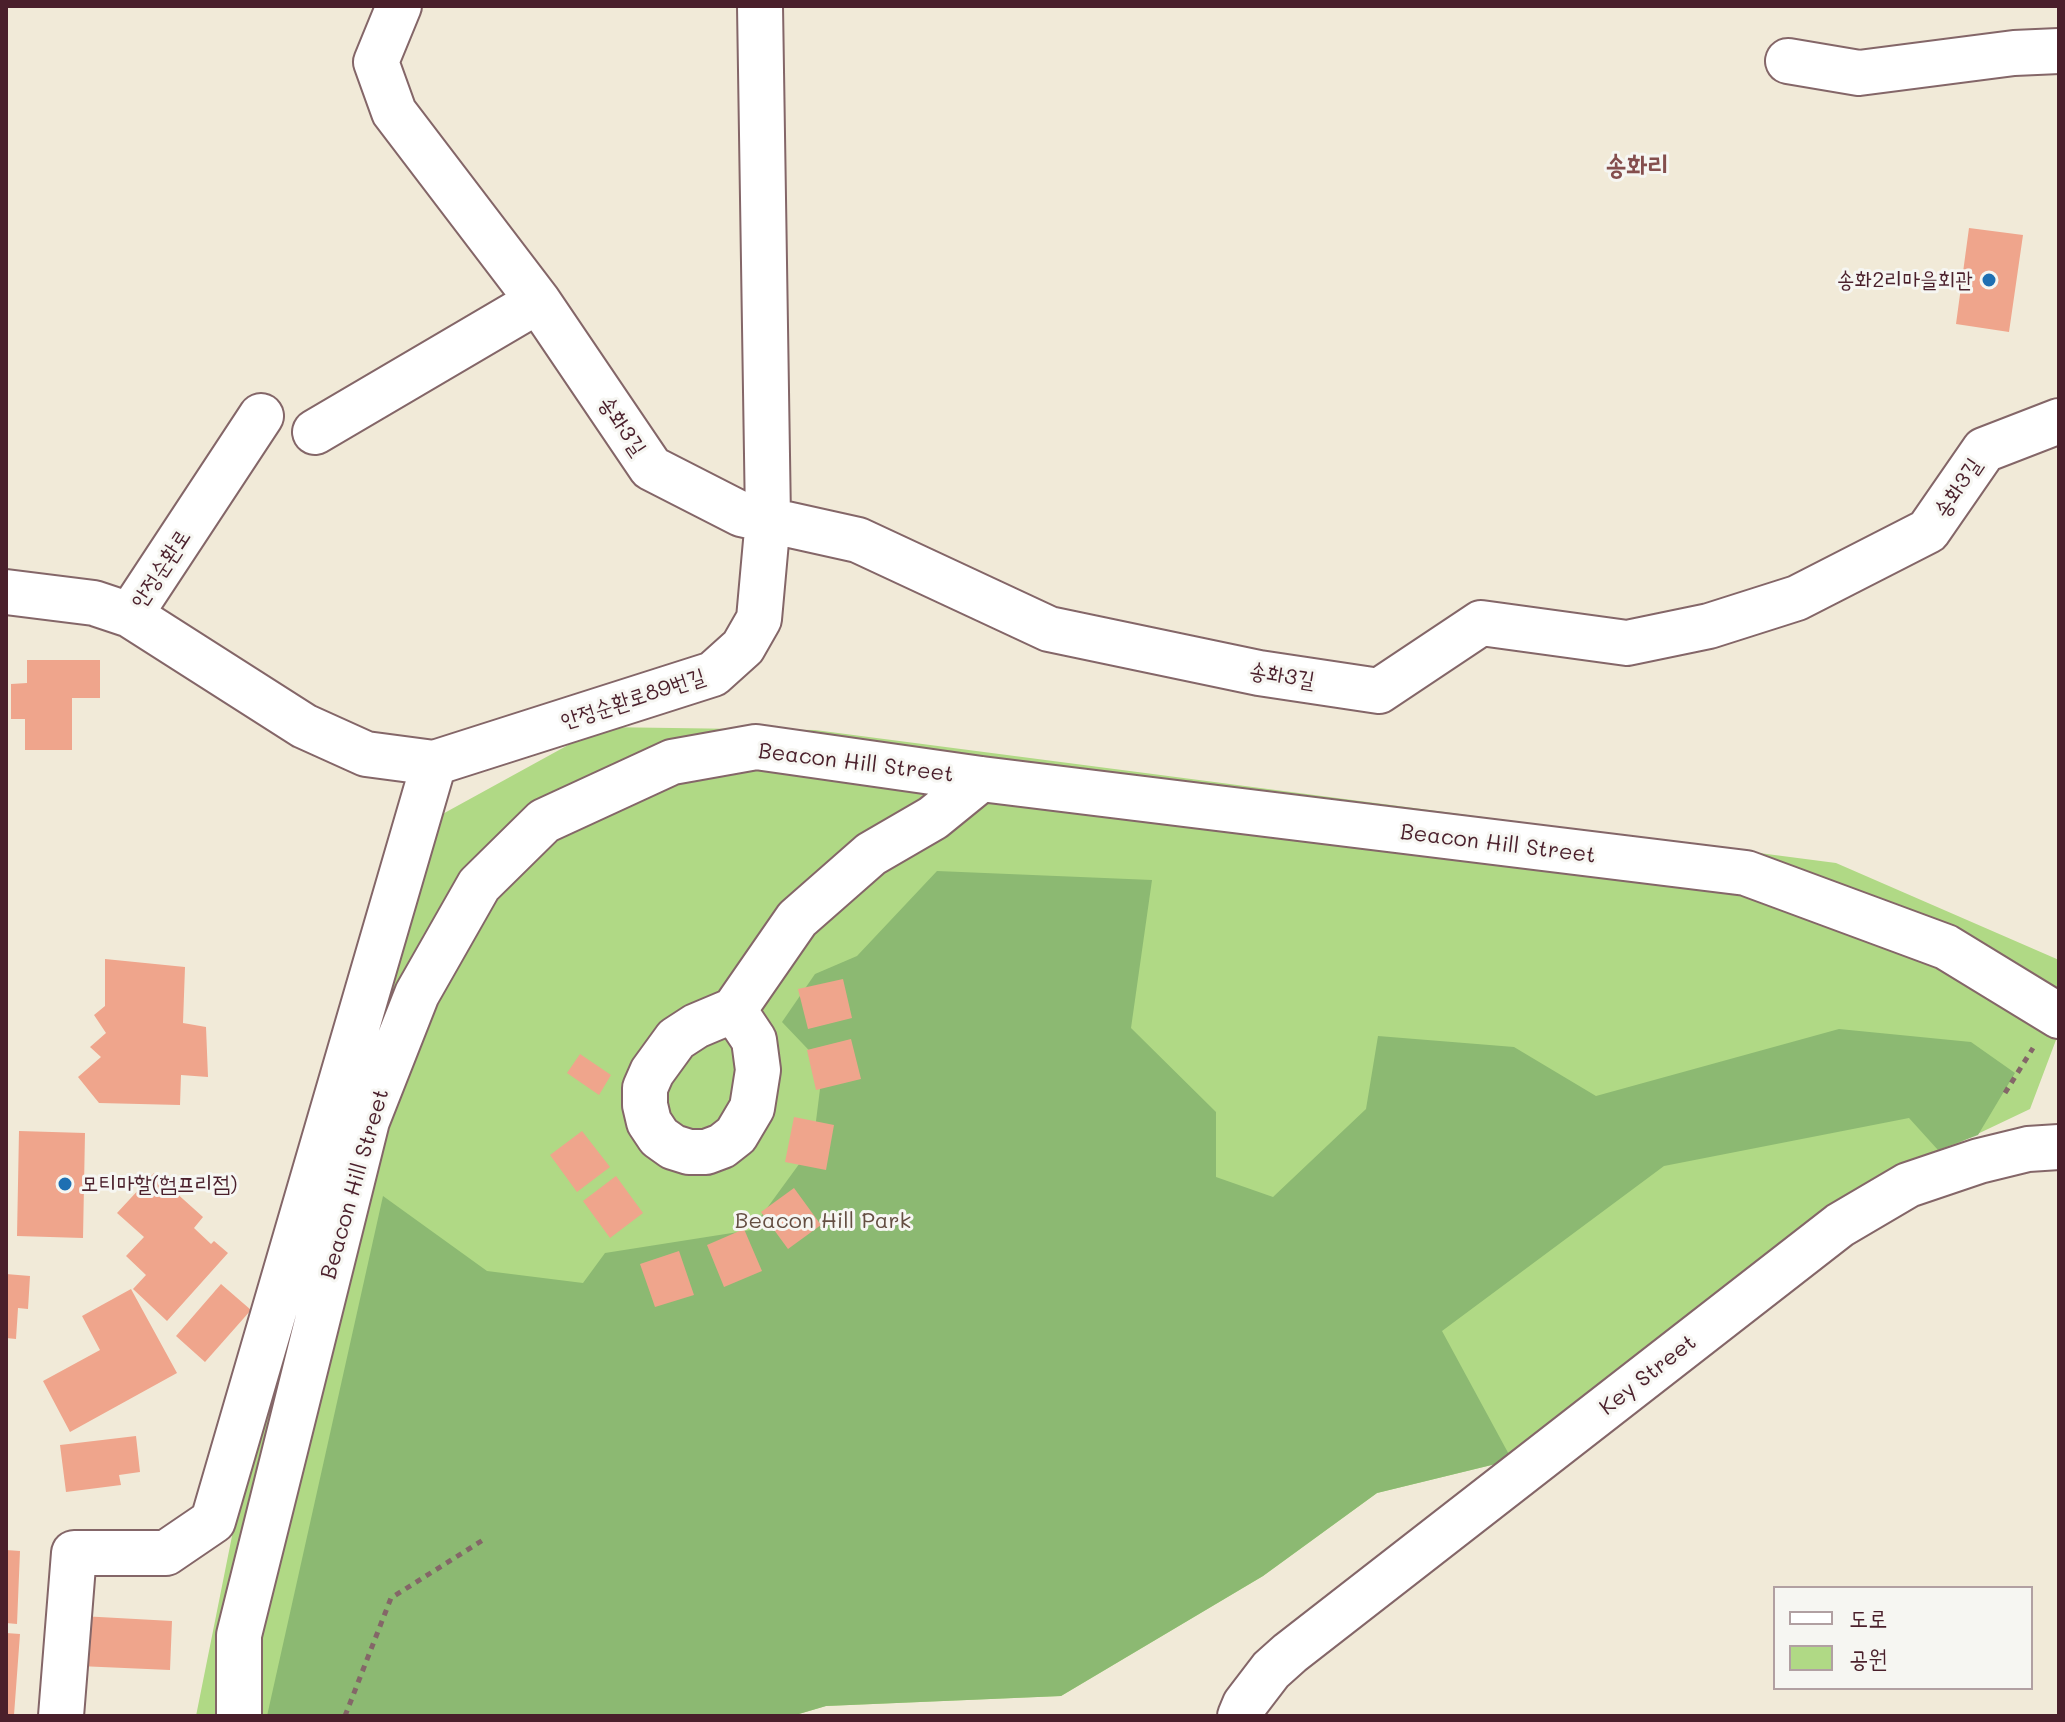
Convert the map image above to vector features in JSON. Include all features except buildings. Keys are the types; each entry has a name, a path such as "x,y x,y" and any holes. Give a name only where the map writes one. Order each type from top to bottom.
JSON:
{"street":[{"name":"송화3길","path":"399,6 376,62 394,112 538,301 651,468 741,514 858,540 1049,629 1259,673 1379,691 1481,623 1627,643 1709,626 1797,598 1928,531 1984,450 2059,421"},
{"name":"안정순환로89번길","path":"434,763 713,674 743,647 759,619 768,519 760,6"},
{"path":"1788,61 1859,73 2014,53 2059,51"},
{"path":"315,432 538,301"},
{"name":"안정순환로","path":"6,592 94,603 130,615 261,416"},
{"path":"61,1716 74,1553 166,1553 213,1521 434,763 366,754 304,726 130,615"},
{"name":"Beacon Hill Street","path":"239,1716 239,1635 367,1121 417,994 479,885 544,821 672,762 756,747 981,779 1746,873 1946,947 2057,1014"},
{"path":"734,1010 797,919 871,854 933,818 981,779"},
{"name":"Key Street","path":"1237,1712 1271,1670 1840,1225 1908,1185 1979,1161 2028,1149 2059,1147"}],"path":[{"path":"2005,1093 2057,1014"},
{"path":"345,1716 391,1598 483,1540"}],"green space":[{"name":"Beacon Hill Park","path":"601,727 815,730 1836,863 2059,960 2059,1032 2030,1109 1864,1188 1785,1238 1512,1460 1377,1493 1263,1576 1061,1696 826,1706 792,1716 196,1716 233,1531 428,822"},
{"path":"937,871 1152,880 1131,1028 1216,1112 1216,1177 1273,1197 1366,1109 1378,1036 1514,1047 1596,1096 1839,1029 1971,1042 2015,1073 1978,1135 1938,1150 1909,1118 1664,1166 1442,1331 1512,1460 1377,1493 1263,1576 1061,1696 826,1706 792,1716 267,1716 383,1196 487,1271 583,1283 605,1253 751,1230 813,1145 823,1065 782,1022 815,974 857,956"}],"place":[{"name":"송화2리마을회관","path":"1989,280"},
{"name":"모티마할(험프리점)","path":"65,1184"}],"district":[{"name":"송화리","path":"1637,166"}]}
